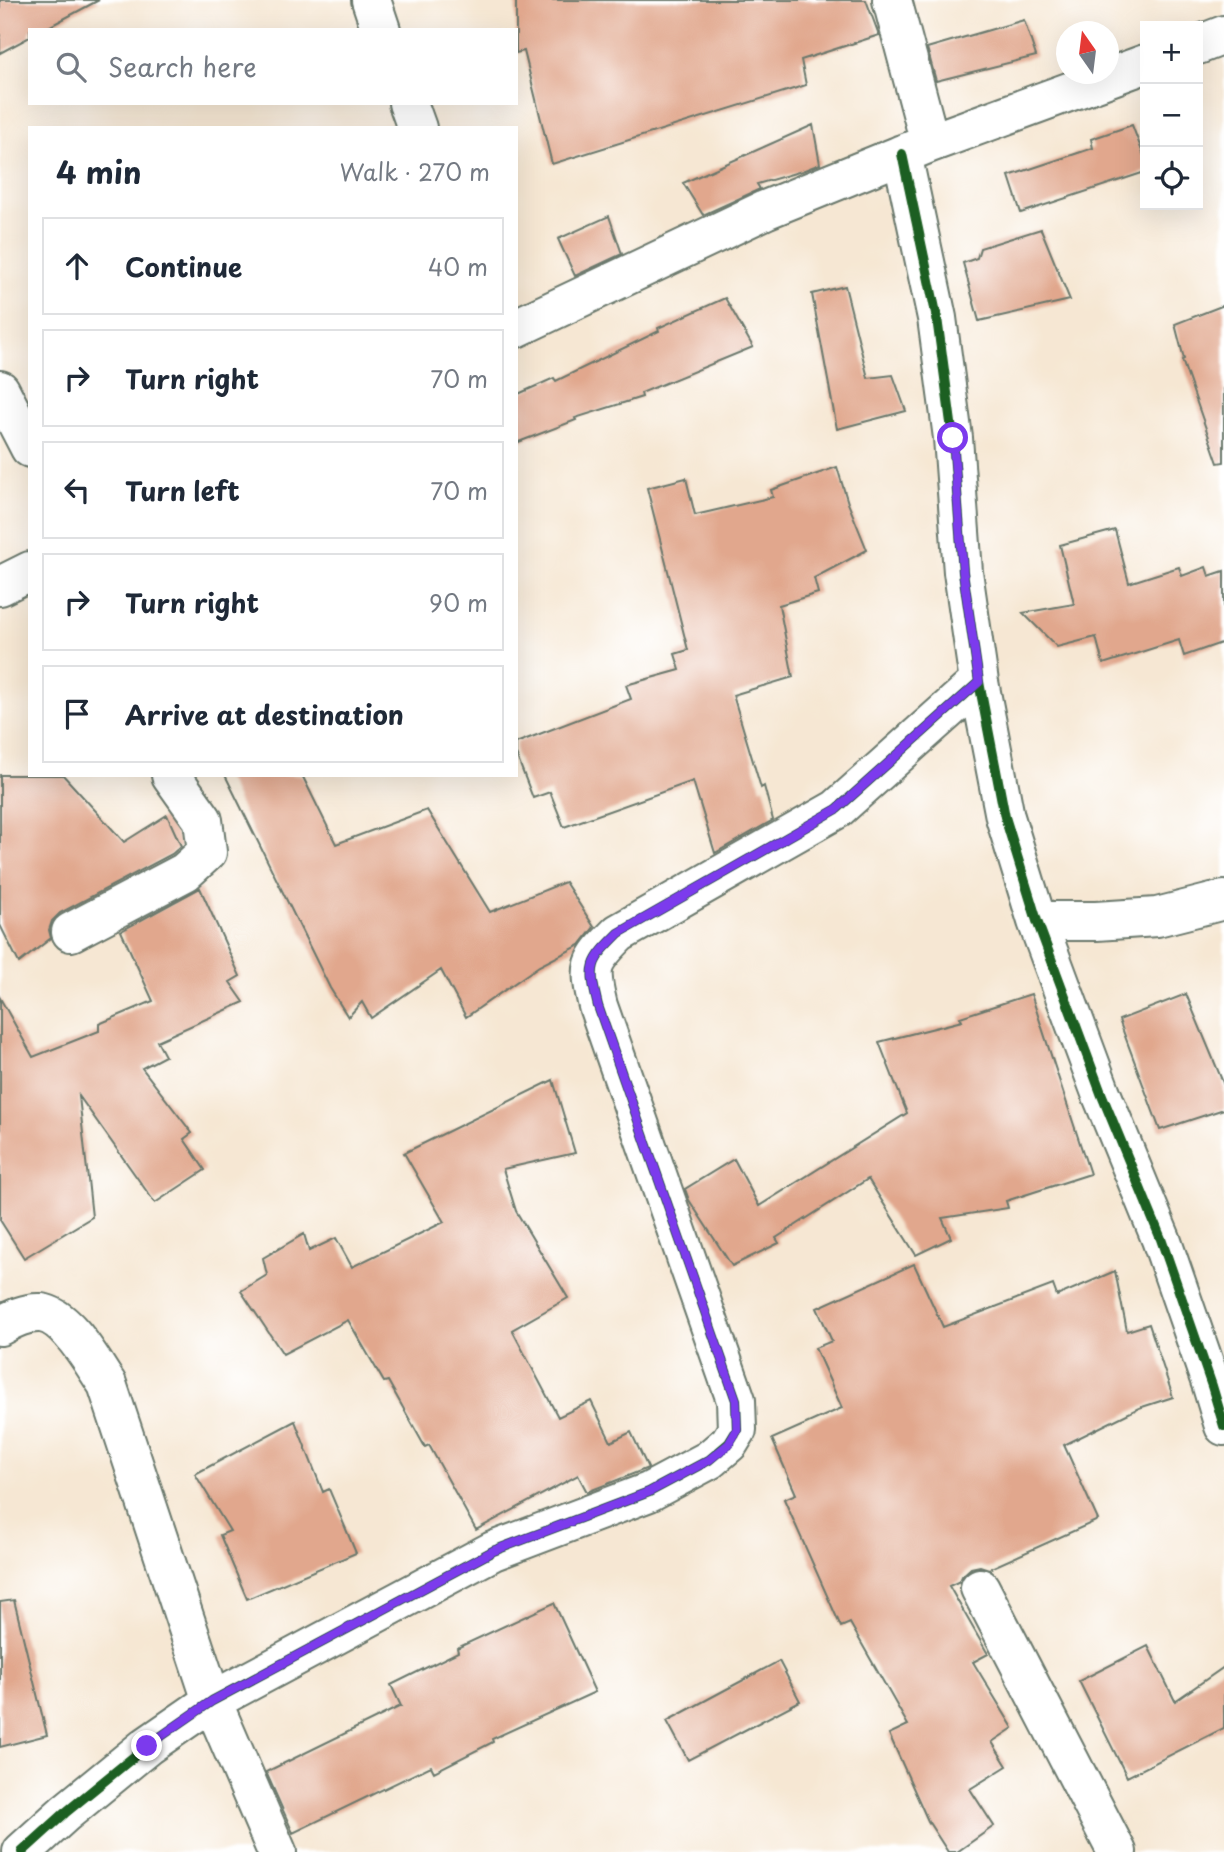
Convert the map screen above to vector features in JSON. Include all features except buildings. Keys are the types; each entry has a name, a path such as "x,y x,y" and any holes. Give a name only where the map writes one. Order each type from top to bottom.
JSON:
{"street":[{"path":"371,0 380,28"},
{"path":"892,0 916,149 953,438 963,572 979,682 1005,817 1037,921 1101,1093 1161,1239 1224,1426"},
{"path":"1203,43 1224,35"},
{"path":"518,327 765,210 916,149 1140,66"},
{"path":"409,105 415,126"},
{"path":"0,390 28,444"},
{"path":"0,586 28,572"},
{"path":"22,1852 147,1746 212,1701 493,1551 649,1492 709,1460 729,1444 737,1430 736,1400 598,1006 592,971 598,954 619,933 837,809 979,682"},
{"path":"71,932 185,872 208,852 203,820 172,777"},
{"path":"1037,921 1157,916 1224,900"},
{"path":"0,1326 24,1314 43,1313 60,1320 107,1384 212,1701 277,1852"},
{"path":"980,1588 1117,1852"}],"cycle path":[{"path":"902,154 937,318 953,438 963,572 979,682 1005,817 1037,921 1101,1093 1161,1239 1224,1426"},
{"path":"22,1852 147,1746 212,1701 493,1551 649,1492 709,1460 729,1443 737,1430 736,1400 598,1006 593,981 594,965 602,951 619,933 837,809 979,682"}],"route":[{"path":"147,1746 212,1701 493,1551 649,1492 709,1460 729,1444 737,1430 736,1400 598,1006 592,971 598,954 619,933 837,809 979,682 963,572 953,438"}]}
